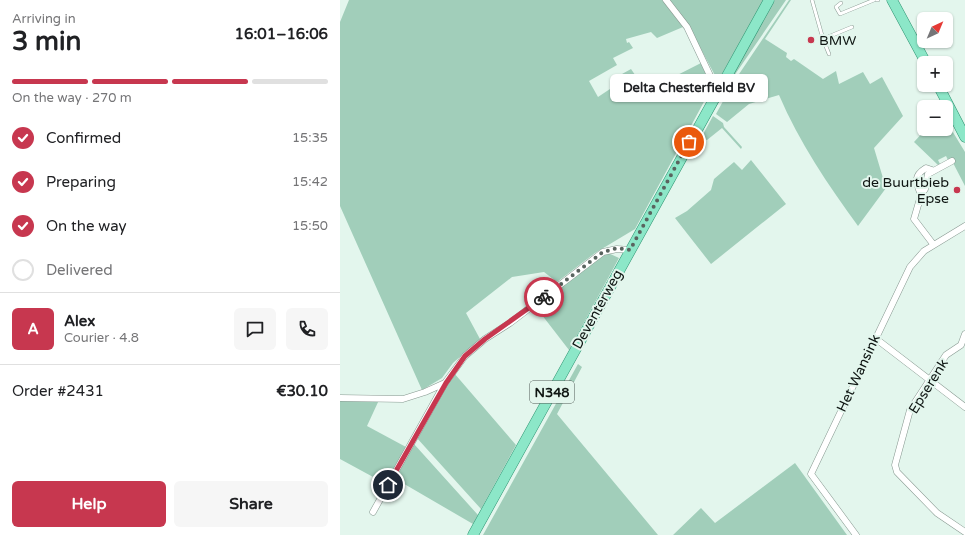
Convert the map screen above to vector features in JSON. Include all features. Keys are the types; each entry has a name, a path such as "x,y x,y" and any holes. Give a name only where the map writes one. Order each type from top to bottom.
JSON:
{"main road":[{"name":"Deventerweg","path":"473,535 769,0"},
{"path":"892,0 922,56"},
{"path":"942,92 965,136"}],"street":[{"path":"666,0 687,27 710,77 719,89"},
{"path":"933,244 914,219 921,194 925,189 926,176 932,170 952,161"},
{"path":"921,194 915,181 916,177 926,168 932,170"},
{"name":"Het Wansink","path":"856,535 811,474 910,267 924,251 933,244 965,226"},
{"path":"373,512 446,383 465,356 474,347 510,322 603,252 617,248 630,250"},
{"name":"Epserenk","path":"965,334 961,345 946,355 910,410 895,468 933,509 965,532"},
{"path":"875,338 965,407"},
{"path":"340,398 403,399 446,383"}],"lane":[{"path":"812,0 823,39 830,54"},
{"path":"863,0 865,4"},
{"path":"841,3 836,7 840,14 876,0"},
{"path":"823,39 852,28"}],"green space":[{"path":"349,0 662,0 683,27 657,38 651,32 626,39 627,43 629,42 633,48 613,58 617,65 589,81 598,97 622,81 622,74 631,69 646,91 701,63 712,87 635,229 595,253 557,282 544,272 512,277 466,313 480,339 453,363 442,378 422,390 340,206 340,22"},
{"path":"668,0 764,0 718,81 688,25"},
{"path":"775,0 786,0 734,76 713,112 762,20"},
{"path":"789,0 791,0 765,39 787,53 786,57 791,61 794,59 823,79 836,71 839,84 863,72 870,84 882,77 903,116 874,148 886,188 858,226 815,163 796,130 779,95 749,104 727,122 716,114 733,83"},
{"path":"713,116 723,123 724,127 742,147 741,149 722,128 707,140 701,138"},
{"path":"953,132 965,152 965,186 951,159 948,160 946,156 938,160 940,164 938,165 914,142 920,136 953,136"},
{"path":"751,160 786,204 711,264 675,218 687,211 711,190 714,179 734,162 742,170"},
{"path":"606,252 619,258 569,350 535,306"},
{"path":"578,364 582,367 557,414 658,535 483,535"},
{"path":"454,373 516,445 481,509 416,437"},
{"path":"379,400 367,426 406,447 386,484 340,459 340,401"},
{"path":"414,444 478,515 473,524 394,478"},
{"path":"795,463 847,535 673,535 701,508 715,523"}],"way so far":[{"path":"544,297 603,252 617,248 630,250 689,142"}],"place":[{"name":"BMW","path":"811,40"},
{"name":"Delta Chesterfield BV","path":"689,142"},
{"name":"de Buurtbieb Epse","path":"957,190"}],"route":[{"path":"388,485 446,383 465,356 474,347 544,297"}]}
